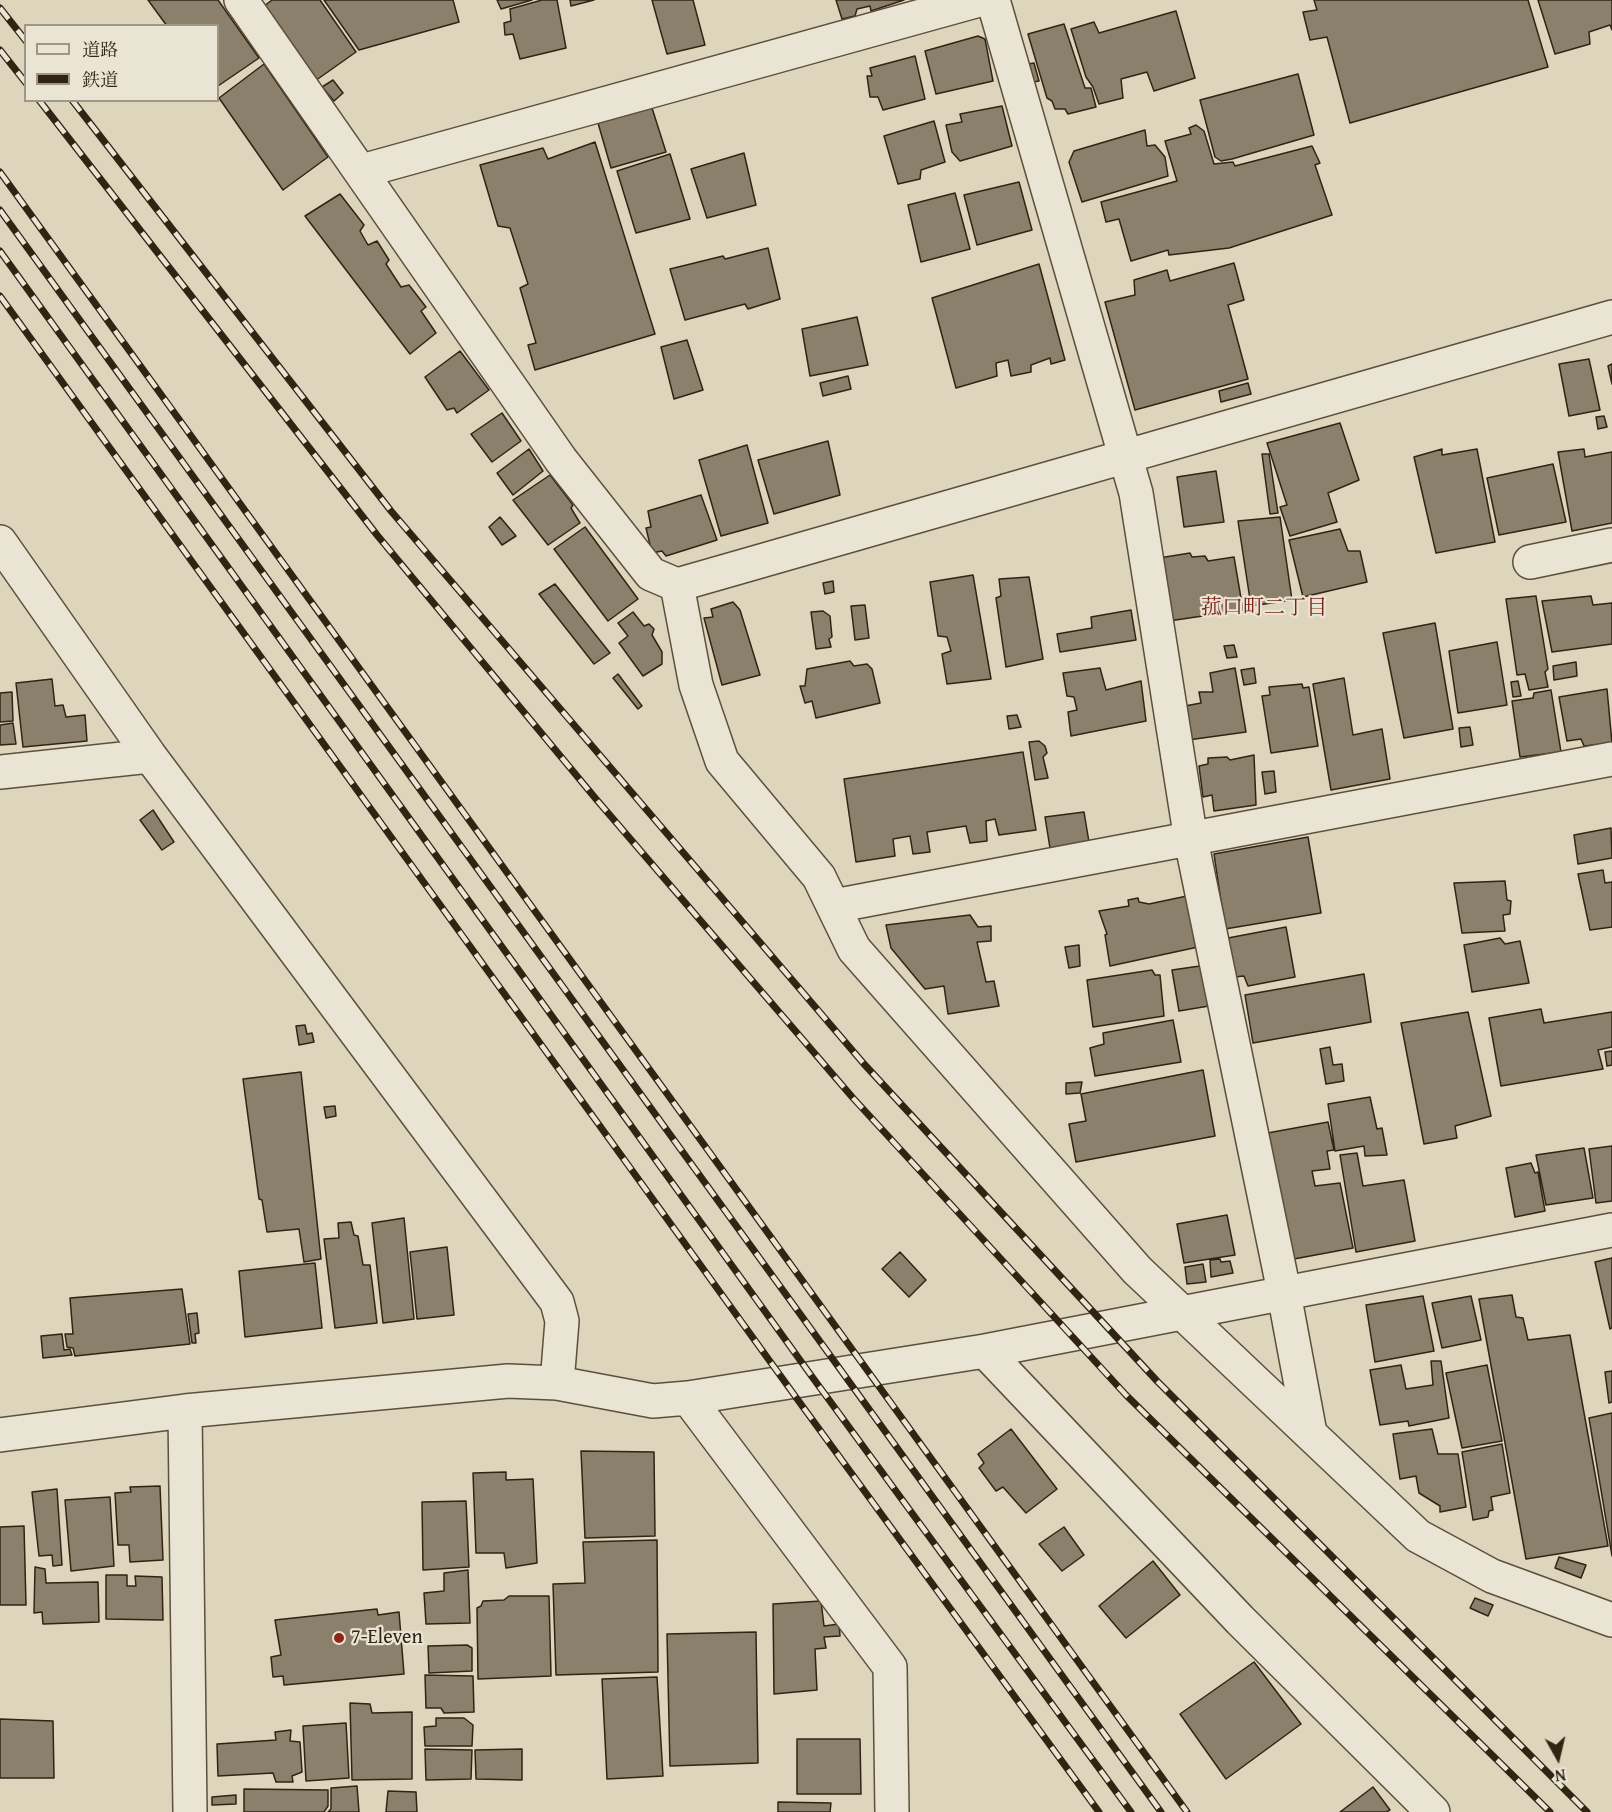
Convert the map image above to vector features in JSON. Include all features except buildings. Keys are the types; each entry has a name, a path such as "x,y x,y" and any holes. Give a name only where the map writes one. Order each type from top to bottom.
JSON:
{"street":[{"path":"241,0 561,460 651,574 677,585 1127,458 1612,317"},
{"path":"362,171 979,0"},
{"path":"993,0 1136,493 1191,840 1310,1433"},
{"path":"0,542 150,756 556,1302 562,1321 557,1383"},
{"path":"1530,562 1612,545"},
{"path":"677,585 696,685 722,761 819,877 854,949 1137,1270 1418,1536 1492,1576 1612,1620"},
{"path":"0,772 150,756"},
{"path":"834,906 1612,759"},
{"path":"0,1435 185,1411 508,1381 557,1383 653,1401 688,1398 985,1351 1612,1230"},
{"path":"985,1351 1240,1620 1433,1812"},
{"path":"688,1398 890,1666 892,1812"},
{"path":"185,1411 190,1812"}],"railway":[{"path":"0,8 24,38"},
{"path":"0,50 24,80"},
{"path":"41,102 377,535 596,799 853,1098 1126,1395 1550,1812"},
{"path":"74,102 391,511 864,1064 1157,1381 1587,1812"},
{"path":"0,172 1187,1812"},
{"path":"0,210 1161,1812"},
{"path":"0,251 813,1378 1131,1812"},
{"path":"0,296 803,1407 1099,1812"}],"place":[{"name":"7-Eleven","path":"339,1638"}],"district":[{"name":"菰口町二丁目","path":"1264,609"}]}
